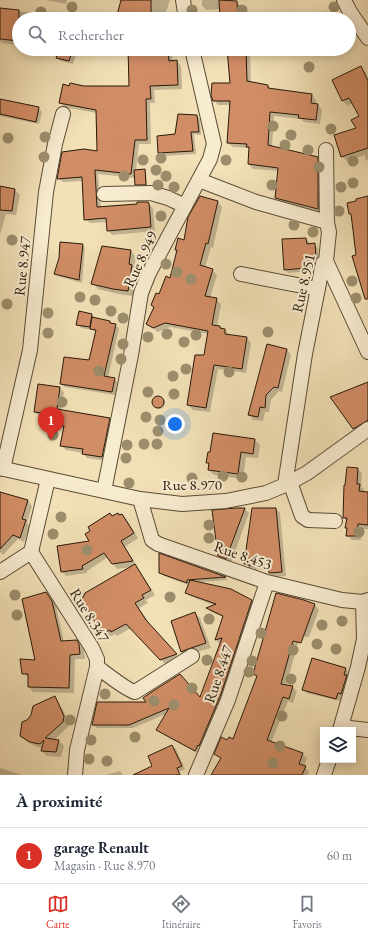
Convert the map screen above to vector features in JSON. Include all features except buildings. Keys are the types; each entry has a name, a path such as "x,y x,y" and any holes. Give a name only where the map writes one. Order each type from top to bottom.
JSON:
{"street":[{"path":"182,0 185,12"},
{"path":"344,0 350,12"},
{"path":"356,21 368,38"},
{"name":"Rue 8.949","path":"104,491 131,354 141,293 149,273 210,159 214,144 194,56"},
{"name":"Rue 8.947","path":"1,468 30,350 46,192 55,144 63,114"},
{"name":"Rue 8.951","path":"288,484 305,354 323,262 326,261 329,232 327,222 326,150"},
{"path":"199,180 256,202 327,222"},
{"path":"104,194 151,193 168,198 185,206"},
{"path":"326,261 368,352"},
{"path":"241,274 318,289"},
{"name":"Rue 8.970","path":"1,468 140,499 182,504 226,501 266,493 288,484 307,473 368,429"},
{"path":"0,572 30,552 48,479"},
{"path":"288,484 302,516 308,520 335,522"},
{"name":"Rue 8.453","path":"140,499 152,540 158,544 267,582 342,600 365,601"},
{"name":"Rue 8.347","path":"30,552 92,648 97,659 97,667 77,750 75,775"},
{"name":"Rue 8.447","path":"196,775 228,700 267,582"},
{"path":"340,727 358,667 364,639 365,601"},
{"path":"97,667 129,691 135,692 192,656"},
{"path":"356,729 368,730"},
{"path":"324,775 328,763"}],"place":[{"name":"garage Renault","path":"51,440"}]}
